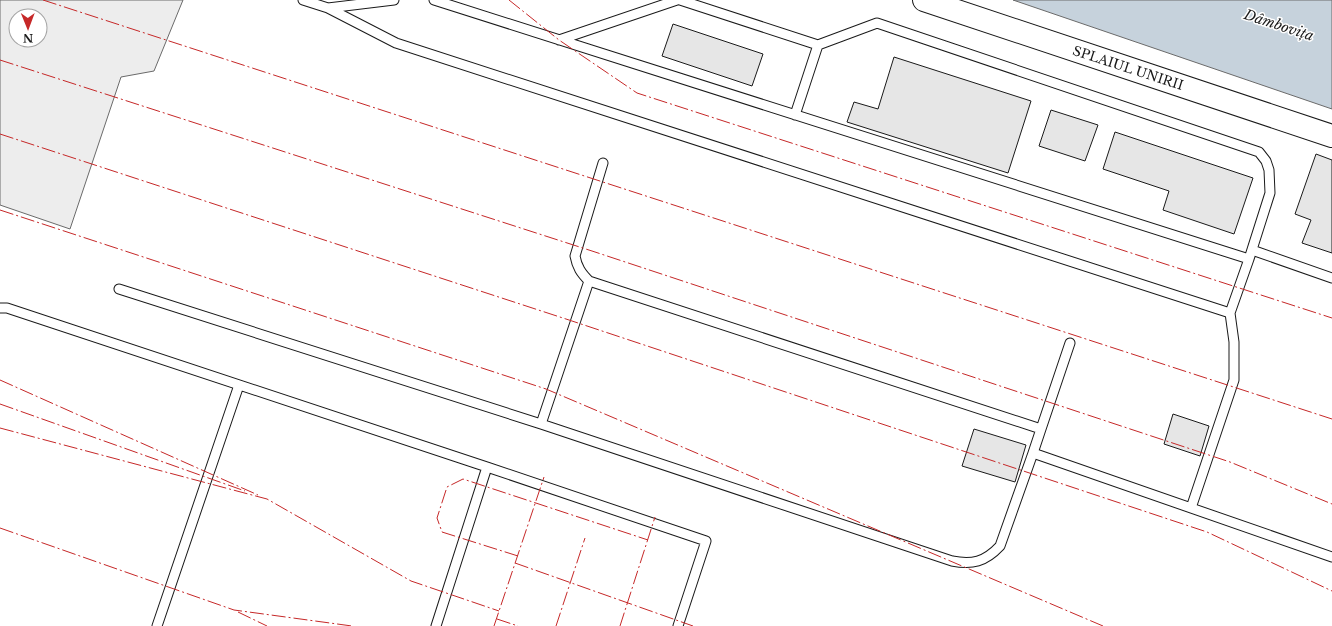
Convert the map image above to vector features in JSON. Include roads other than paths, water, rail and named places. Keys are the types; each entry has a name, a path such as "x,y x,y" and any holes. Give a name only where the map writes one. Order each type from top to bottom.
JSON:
{"main road":[{"name":"SPLAIUL UNIRII","path":"924,0 1332,136"}],"lane":[{"path":"303,0 328,8 396,44 1230,313"},
{"path":"328,8 394,0"},
{"path":"434,0 795,115 1251,255 1332,278"},
{"path":"558,40 677,0"},
{"path":"680,0 818,45 878,23 1259,152 1266,161 1269,170 1270,193 1251,255 1230,313 1234,342 1234,380 1191,508"},
{"path":"795,115 818,45"},
{"path":"604,163 575,256 576,265 589,281 1041,429"},
{"path":"541,424 589,281"},
{"path":"119,289 541,424 944,558 967,564 981,560 993,554 1000,546 1070,344"},
{"path":"0,308 14,310 706,541 678,626"},
{"path":"157,626 239,385"},
{"path":"1033,453 1332,557"},
{"path":"436,626 488,467"}],"water":[{"name":"Dâmbovița","path":"1013,0 1332,0 1332,109"}]}
